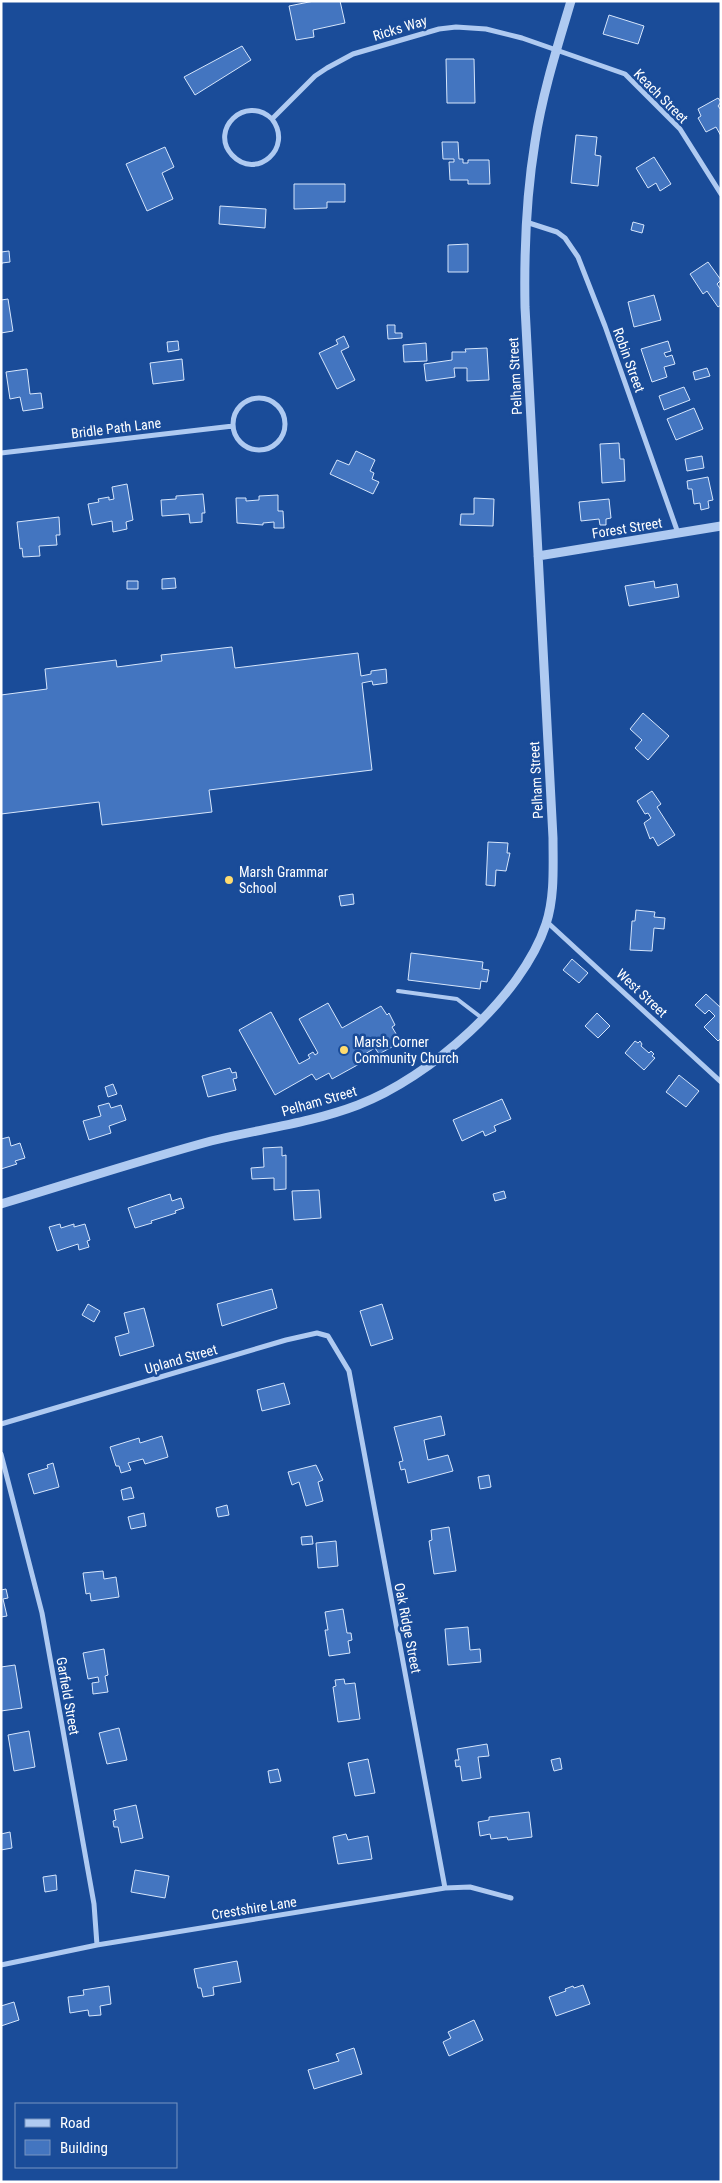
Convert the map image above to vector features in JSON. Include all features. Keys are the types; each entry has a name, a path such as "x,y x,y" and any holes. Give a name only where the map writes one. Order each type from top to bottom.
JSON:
{"street":[{"name":"Pelham Street","path":"1,1204 211,1141 314,1118 358,1105 399,1085 433,1064 456,1044 502,998 521,974 537,949 547,922 552,895 553,838 525,307 526,222 535,142 556,50 571,1"},
{"name":"Ricks Way","path":"272,119 304,86 327,68 353,54 425,32 456,27 486,29 522,38 556,50"},
{"name":"Keach Street","path":"556,50 625,74 680,129 721,194"},
{"path":"252,110 263,112 272,119 278,128 279,139 276,150 269,158 259,163 248,164 234,157 226,142 226,130 240,112 252,110"},
{"name":"Robin Street","path":"526,222 561,235 575,252 605,326 678,533"},
{"path":"259,398 270,400 279,406 284,415 286,426 283,436 277,444 262,451 252,450 242,445 236,436 233,426 234,416 240,406 249,400 259,398"},
{"name":"Bridle Path Lane","path":"1,453 233,426"},
{"name":"Forest Street","path":"538,556 721,526"},
{"name":"West Street","path":"547,922 721,1082"},
{"name":"Upland Street","path":"1,1424 286,1340 317,1333 328,1336 348,1371"},
{"name":"Oak Ridge Street","path":"348,1371 445,1888"},
{"name":"Garfield Street","path":"1,1454 42,1613 94,1904 97,1945"},
{"name":"Crestshire Lane","path":"1,1965 97,1945 445,1888 470,1887 511,1898"}],"lane":[{"path":"398,991 457,999 482,1018"}],"building":[{"path":"314,1 340,1 345,23 313,30 314,37 296,40 289,6"},
{"path":"609,15 644,26 638,44 603,34"},
{"path":"242,46 251,60 195,95 184,77"},
{"path":"446,59 474,59 475,103 447,103"},
{"path":"718,98 721,102 718,106 721,110 721,136 716,127 706,132 698,118 701,116 698,109"},
{"path":"576,135 597,137 595,155 601,156 598,186 571,183"},
{"path":"442,142 458,142 459,159 463,159 463,163 468,163 468,160 489,160 490,184 468,184 468,180 450,180 449,162 454,162 454,159 443,159"},
{"path":"165,147 174,167 162,173 173,199 147,211 126,164"},
{"path":"654,157 671,184 660,191 656,183 648,188 636,168"},
{"path":"294,184 345,184 345,202 327,202 327,208 294,209"},
{"path":"220,206 266,209 265,228 219,224"},
{"path":"633,222 644,225 642,233 631,230"},
{"path":"468,244 468,272 448,272 448,245"},
{"path":"9,251 10,262 2,263 1,267 1,252"},
{"path":"708,262 721,280 717,284 721,290 721,305 718,307 707,291 703,294 690,274"},
{"path":"654,295 661,320 634,327 628,302"},
{"path":"8,299 13,331 1,333 1,300"},
{"path":"387,325 395,325 395,333 402,333 402,338 388,339"},
{"path":"344,336 349,347 341,351 355,380 337,389 319,353 338,344 336,340"},
{"path":"178,341 179,350 168,352 167,342"},
{"path":"668,341 671,351 664,353 666,357 672,355 675,364 664,367 667,377 652,382 641,349"},
{"path":"426,343 427,361 404,362 403,345"},
{"path":"487,348 489,380 467,381 467,368 454,368 455,377 426,381 424,364 452,360 452,352 466,352 465,349"},
{"path":"182,359 184,380 153,384 150,363"},
{"path":"707,368 710,376 695,380 693,372"},
{"path":"27,369 30,394 41,393 43,408 23,411 20,397 10,399 6,372"},
{"path":"684,387 690,400 664,410 659,396"},
{"path":"694,408 703,429 676,440 667,419"},
{"path":"619,443 620,459 624,459 625,481 602,483 600,444"},
{"path":"356,451 375,460 370,471 374,473 372,479 379,482 373,494 330,474 337,460 349,465"},
{"path":"702,456 704,468 687,471 685,459"},
{"path":"708,477 713,500 708,501 709,508 701,510 700,503 694,504 692,489 688,489 687,481"},
{"path":"127,484 133,520 126,522 127,529 113,532 112,521 92,525 88,504 99,502 98,499 109,497 109,500 114,499 112,487"},
{"path":"203,494 205,513 202,513 202,522 190,523 189,514 162,516 161,500 176,499 176,496"},
{"path":"278,495 278,511 283,511 284,528 274,528 274,522 263,523 263,525 237,523 236,498 246,498 246,501 259,500 259,496"},
{"path":"474,498 494,499 493,526 460,525 461,514 474,514"},
{"path":"609,499 611,518 606,519 606,525 600,525 599,519 581,521 579,502"},
{"path":"59,517 60,535 56,535 57,545 39,546 40,556 23,557 22,548 20,549 17,522"},
{"path":"175,578 176,588 162,589 162,579"},
{"path":"127,581 138,581 138,589 127,589"},
{"path":"654,581 655,588 677,584 679,597 629,606 625,586"},
{"path":"232,647 235,668 358,653 361,676 371,674 371,671 386,669 387,683 373,685 372,681 362,683 372,770 209,790 212,812 102,825 99,802 1,814 1,695 47,689 45,669 116,660 117,667 162,661 161,655"},
{"path":"643,713 669,736 648,760 635,748 642,740 630,729"},
{"path":"652,791 661,804 657,807 675,835 658,846 653,837 650,839 644,823 651,818 648,813 645,814 637,801"},
{"path":"488,842 508,843 507,853 510,853 506,871 496,870 495,886 486,885"},
{"path":"353,894 354,904 341,906 339,896"},
{"path":"636,910 655,912 654,917 665,918 664,929 654,928 652,951 630,950 632,921 635,921"},
{"path":"411,953 483,962 482,969 489,970 487,982 481,981 480,989 408,980"},
{"path":"572,959 588,973 579,983 563,970"},
{"path":"706,994 721,1008 721,1038 718,1041 704,1027 715,1016 709,1010 705,1014 695,1005"},
{"name":"Marsh Corner Community Church","path":"328,1003 342,1028 381,1006 387,1015 389,1013 395,1025 392,1027 401,1042 379,1054 375,1048 358,1058 361,1063 332,1079 329,1073 316,1080 312,1074 275,1095 239,1030 271,1012 299,1064 310,1058 308,1055 313,1052 315,1055 318,1053 299,1019"},
{"path":"597,1013 610,1026 598,1038 585,1026"},
{"path":"635,1041 638,1043 640,1041 641,1046 649,1053 651,1051 654,1054 652,1056 655,1058 644,1070 625,1053"},
{"path":"230,1068 232,1073 236,1072 237,1078 233,1079 236,1090 208,1097 202,1076"},
{"path":"679,1075 699,1091 686,1107 666,1092"},
{"path":"113,1084 117,1094 108,1097 105,1087"},
{"path":"502,1099 511,1119 494,1126 496,1131 485,1136 483,1131 462,1141 453,1120"},
{"path":"109,1103 111,1108 121,1105 126,1120 109,1126 111,1133 89,1140 83,1121 101,1116 98,1106"},
{"path":"9,1137 11,1146 20,1143 25,1158 15,1161 17,1164 1,1169 1,1139"},
{"path":"282,1147 282,1156 286,1155 286,1189 274,1190 274,1178 252,1179 251,1168 264,1167 263,1148"},
{"path":"319,1190 321,1218 294,1220 292,1191"},
{"path":"504,1191 506,1198 495,1201 493,1194"},
{"path":"170,1194 172,1201 181,1198 184,1208 175,1211 176,1213 151,1221 152,1223 135,1228 128,1208"},
{"path":"60,1224 61,1228 74,1224 74,1227 85,1224 90,1240 87,1241 89,1247 79,1250 78,1244 57,1251 49,1227"},
{"path":"272,1289 277,1308 222,1326 217,1304"},
{"path":"88,1304 100,1311 94,1322 82,1315"},
{"path":"382,1304 393,1339 371,1346 360,1311"},
{"path":"144,1308 154,1346 120,1356 115,1337 129,1333 124,1313"},
{"path":"284,1383 290,1404 262,1411 257,1390"},
{"path":"441,1416 445,1435 424,1440 428,1460 448,1455 453,1471 408,1483 405,1469 401,1470 399,1462 403,1461 394,1427"},
{"path":"162,1436 168,1457 145,1464 143,1459 128,1463 131,1470 121,1473 119,1466 116,1466 110,1447 139,1438 140,1443"},
{"path":"53,1463 59,1487 34,1494 28,1474 48,1468 47,1465"},
{"path":"316,1465 323,1480 318,1482 323,1501 306,1506 299,1482 292,1485 288,1472"},
{"path":"489,1475 491,1487 480,1489 478,1477"},
{"path":"131,1487 134,1498 123,1500 121,1490"},
{"path":"227,1505 229,1515 218,1517 216,1508"},
{"path":"144,1513 146,1526 131,1529 128,1517"},
{"path":"449,1527 456,1571 434,1574 429,1541 432,1540 431,1530"},
{"path":"312,1536 313,1544 302,1545 301,1537"},
{"path":"336,1541 338,1566 318,1568 316,1543"},
{"path":"103,1571 104,1579 116,1577 119,1597 91,1601 90,1593 86,1594 83,1573"},
{"path":"6,1589 8,1598 3,1599 7,1616 1,1617 1,1590"},
{"path":"343,1609 347,1633 351,1633 352,1640 348,1641 350,1653 329,1656 325,1630 328,1630 325,1612"},
{"path":"468,1627 470,1650 480,1649 481,1662 448,1665 445,1629"},
{"path":"104,1649 108,1675 105,1676 108,1692 93,1694 92,1683 99,1682 98,1677 88,1679 83,1653"},
{"path":"15,1665 22,1708 1,1711 1,1667"},
{"path":"344,1679 345,1684 355,1683 360,1719 338,1722 333,1687 336,1686 335,1680"},
{"path":"119,1728 127,1760 107,1764 99,1733"},
{"path":"29,1731 35,1767 14,1771 8,1735"},
{"path":"487,1744 489,1756 478,1757 481,1778 462,1781 460,1766 456,1767 455,1760 459,1760 457,1749"},
{"path":"560,1758 562,1769 554,1771 551,1760"},
{"path":"368,1759 375,1793 355,1796 348,1763"},
{"path":"278,1769 281,1781 270,1783 268,1771"},
{"path":"136,1805 143,1838 121,1843 118,1827 114,1827 113,1821 116,1820 114,1810"},
{"path":"529,1812 532,1837 508,1840 507,1837 491,1839 490,1834 480,1836 478,1822 489,1820 489,1817"},
{"path":"10,1832 12,1848 1,1850 1,1834"},
{"path":"346,1834 348,1840 368,1836 372,1859 338,1864 333,1837"},
{"path":"135,1870 169,1876 165,1898 131,1892"},
{"path":"56,1875 57,1890 45,1892 43,1877"},
{"path":"237,1961 241,1982 213,1987 214,1995 203,1997 201,1988 198,1988 194,1969"},
{"path":"583,1985 590,2004 556,2016 549,1997 566,1991 565,1989 573,1986 574,1988"},
{"path":"109,1986 111,2004 100,2006 101,2015 89,2016 88,2010 70,2013 68,1997 84,1995 83,1990"},
{"path":"14,2002 19,2020 1,2026 1,2006"},
{"path":"474,2020 483,2040 449,2056 443,2042 451,2038 448,2032"},
{"path":"354,2048 362,2074 314,2089 308,2070 339,2061 336,2054"}],"place":[{"name":"Marsh Grammar School","path":"229,880"},
{"name":"Marsh Corner Community Church","path":"344,1050"}]}
